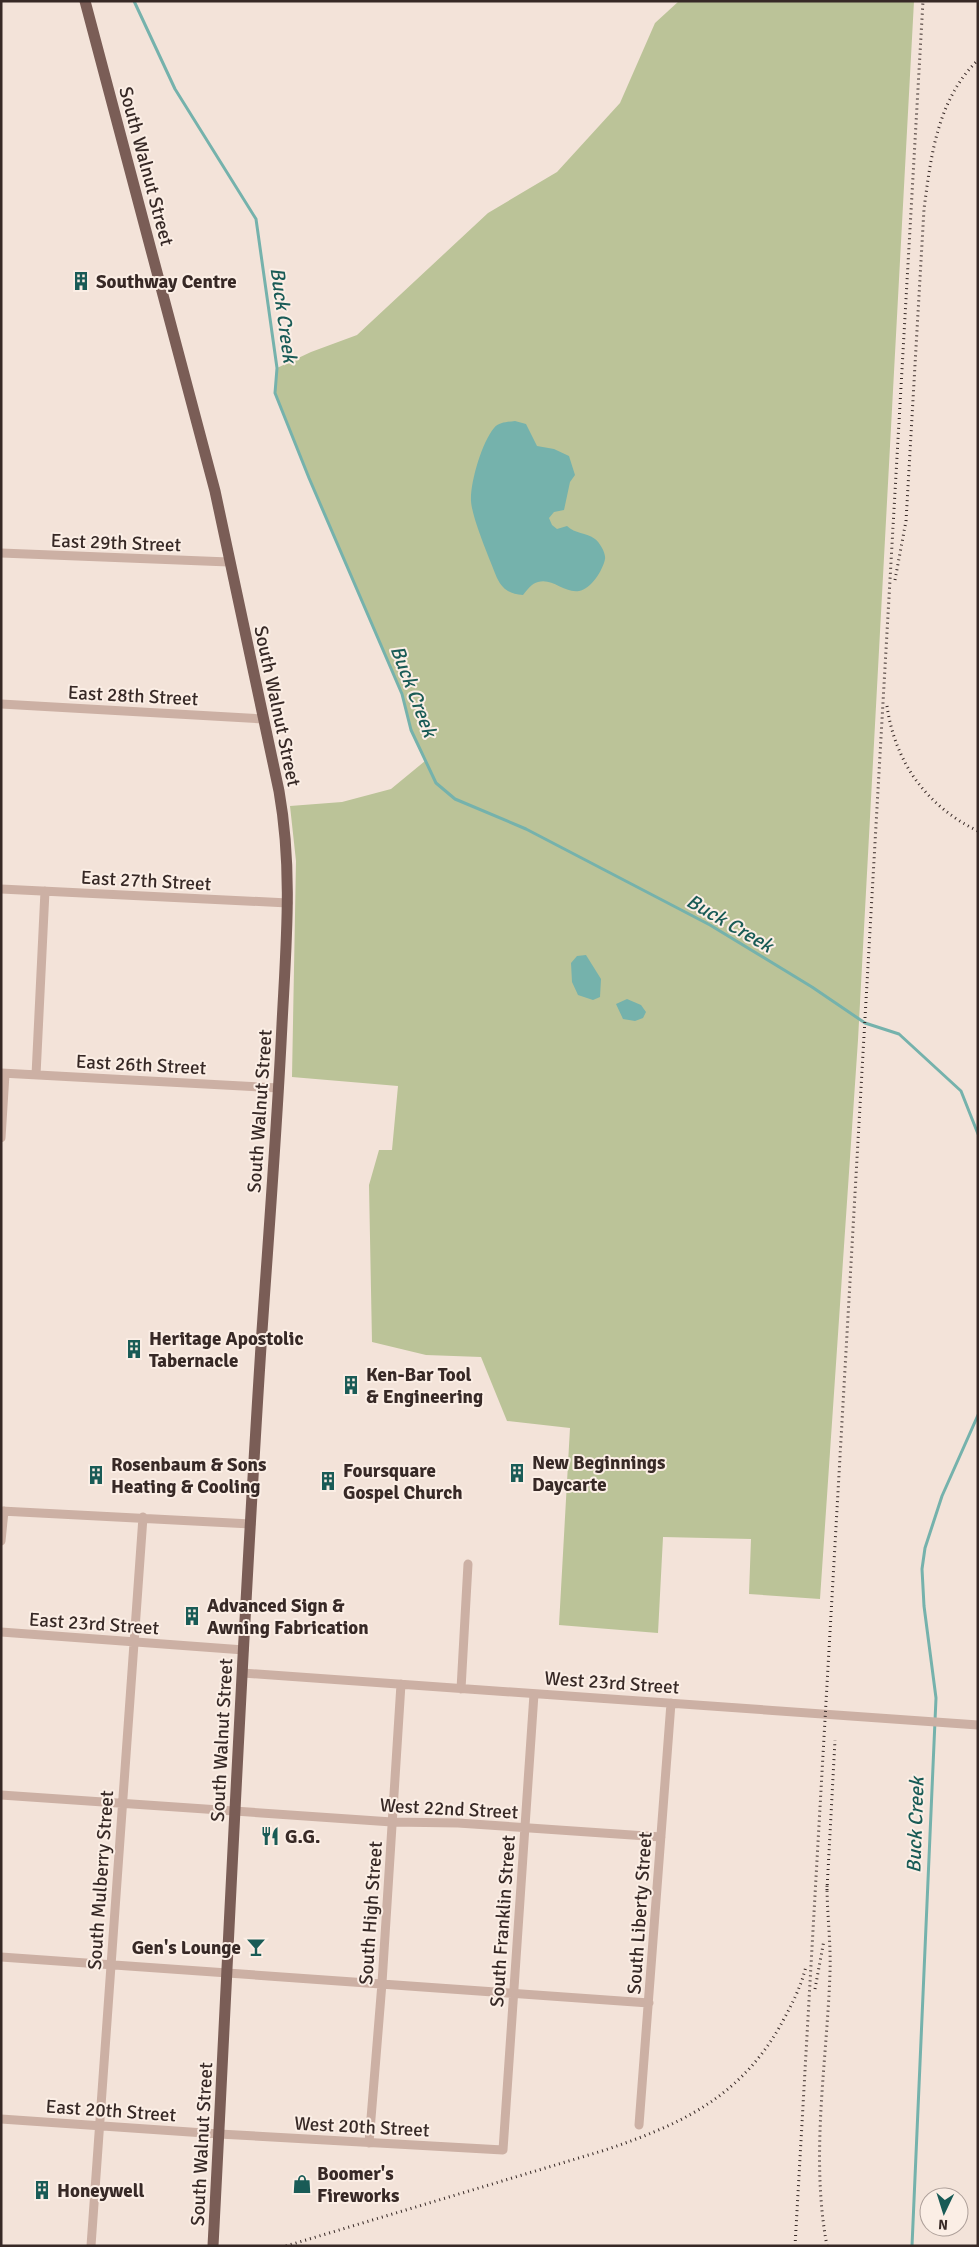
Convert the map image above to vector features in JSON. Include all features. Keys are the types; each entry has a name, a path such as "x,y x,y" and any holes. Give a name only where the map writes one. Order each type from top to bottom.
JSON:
{"main road":[{"name":"South Walnut Street","path":"85,1 215,491 284,822 288,903 279,1088 251,1524 213,2246"}],"street":[{"name":"East 29th Street","path":"1,553 229,562"},
{"name":"East 28th Street","path":"1,704 263,719"},
{"name":"East 27th Street","path":"1,889 288,903"},
{"path":"36,1075 45,891"},
{"path":"1,1138 3,1073"},
{"name":"East 26th Street","path":"3,1073 279,1088"},
{"path":"1,1541 2,1511 251,1524"},
{"name":"South Mulberry Street","path":"91,2246 142,1517"},
{"path":"461,1689 468,1564"},
{"name":"East 23rd Street","path":"1,1632 244,1650"},
{"name":"West 23rd Street","path":"243,1673 978,1725"},
{"name":"South High Street","path":"369,2143 382,1984 400,1684"},
{"name":"South Franklin Street","path":"503,2150 534,1694"},
{"name":"South Liberty Street","path":"639,2125 671,1703"},
{"name":"West 22nd Street","path":"1,1795 392,1822 458,1823 661,1837"},
{"path":"1,1957 649,2003"},
{"name":"East 20th Street","path":"1,2119 219,2134"},
{"name":"West 20th Street","path":"219,2134 503,2150"}],"green space":[{"path":"679,1 914,1 858,1040 820,1599 749,1594 751,1539 663,1537 658,1633 559,1625 570,1428 507,1421 481,1357 426,1355 372,1342 369,1185 379,1150 392,1150 398,1086 292,1077 296,861 290,806 342,802 391,789 425,761 411,730 402,694 312,485 275,393 277,368 311,352 357,335 488,213 557,172 620,103 655,23"}],"water":[{"path":"515,421 526,424 537,446 554,449 569,456 575,475 570,482 564,510 554,512 549,518 552,525 557,529 567,526 592,537 597,541 605,554 604,563 596,578 583,590 568,590 543,581 534,584 523,595 504,588 497,578 474,518 471,501 472,484 485,443 494,428 504,423"},
{"path":"586,955 601,979 600,997 593,1000 578,995 572,982 571,963 577,956"},
{"path":"627,999 641,1005 646,1012 643,1018 635,1021 623,1019 616,1004"}],"waterway":[{"name":"Buck Creek","path":"134,1 175,89 256,219 277,368 275,393 309,478 402,694 411,730 436,783 455,799 526,829 710,925 812,987 865,1023 899,1034 961,1091 978,1134"},
{"name":"Buck Creek","path":"912,2246 936,1698 924,1606 922,1569 925,1548 942,1496 978,1415"}],"railway":[{"path":"795,2246 923,1"},
{"path":"895,580 906,521 924,209 933,149 938,130 953,93 978,60"},
{"path":"887,706 897,746 916,780 943,809 959,821 978,831"},
{"path":"827,1890 835,1740"},
{"path":"827,1885 830,1972 821,2109 820,2178 827,2246"},
{"path":"815,1989 824,1940"},
{"path":"286,2246 602,2151 680,2120 724,2092 744,2074 762,2053 779,2028 791,2005 806,1966"}],"place":[{"name":"Southway Centre","path":"81,281"},
{"name":"Heritage Apostolic Tabernacle","path":"134,1349"},
{"name":"Ken-Bar Tool & Engineering","path":"351,1385"},
{"name":"New Beginnings Daycarte","path":"517,1473"},
{"name":"Rosenbaum & Sons Heating & Cooling","path":"96,1475"},
{"name":"Foursquare Gospel Church","path":"328,1481"},
{"name":"Advanced Sign & Awning Fabrication","path":"192,1616"},
{"name":"G.G.","path":"270,1836"},
{"name":"Gen's Lounge","path":"256,1947"},
{"name":"Boomer's Fireworks","path":"302,2184"},
{"name":"Honeywell","path":"42,2190"}]}
